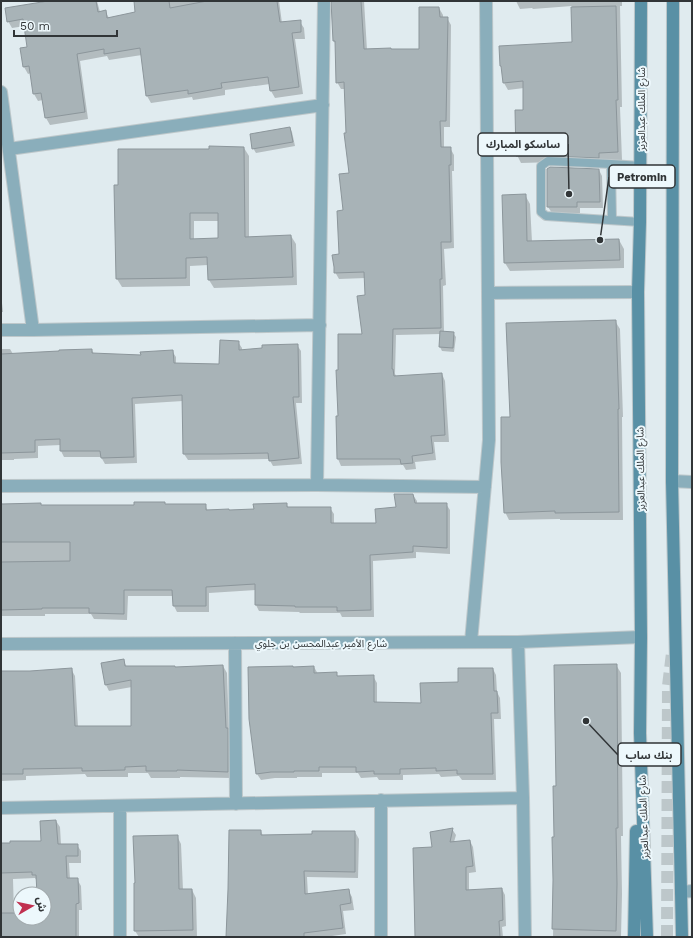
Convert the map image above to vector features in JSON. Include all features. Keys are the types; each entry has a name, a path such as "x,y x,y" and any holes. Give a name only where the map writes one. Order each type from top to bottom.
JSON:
{"street":[{"path":"317,485 324,1"},
{"path":"471,642 489,440 486,1"},
{"name":"شارع الملك عبدالعزيز","path":"641,1 641,166 638,292 641,637 640,734 647,937"},
{"path":"672,1 672,481 686,892 682,937"},
{"path":"1,92 33,330"},
{"path":"9,149 323,105"},
{"path":"488,293 638,292"},
{"path":"1,330 320,325"},
{"path":"672,481 692,482"},
{"path":"1,486 317,485 485,487"},
{"name":"شارع الأمير عبدالمحسن بن جلوي","path":"1,644 518,642 641,637"},
{"path":"518,642 523,798 525,937"},
{"path":"236,643 236,804"},
{"path":"634,937 636,825 640,734"},
{"path":"1,808 523,798"},
{"path":"381,800 381,937"},
{"path":"120,806 120,937"}],"lane":[{"path":"640,222 546,216 541,212 541,166 548,161 641,166"},
{"path":"611,164 612,220"}],"building":[{"path":"48,1 96,1 98,12 106,10 107,18 135,12 134,1 169,1 170,8 207,1 277,1 280,22 301,20 301,32 292,33 299,87 270,91 268,77 221,83 222,88 188,94 188,90 146,96 140,48 104,54 104,49 77,54 85,112 45,118 41,93 33,94 29,66 23,67 20,48 27,47 23,19 7,22 5,8"},
{"path":"331,1 361,1 364,49 419,49 419,7 439,7 440,17 448,17 446,121 440,121 441,147 451,147 451,165 449,165 451,242 441,242 441,328 393,329 392,369 394,376 442,373 445,435 431,436 433,453 412,456 413,463 401,464 400,459 337,459 336,416 338,416 336,370 338,370 338,334 362,334 357,296 365,295 364,272 334,273 332,255 339,254 337,211 343,210 339,174 349,173 344,133 346,133 344,82 336,83 335,41 333,41"},
{"path":"616,6 618,100 616,100 618,152 599,153 599,158 546,155 516,156 515,110 523,110 523,81 503,83 499,46 572,42 571,7"},
{"path":"290,127 293,142 252,149 250,134"},
{"path":"209,146 244,147 245,237 291,235 293,277 208,280 207,257 186,258 186,278 116,279 114,185 118,185 118,149 209,149","holes":["190,213 218,213 218,238 190,239"]},
{"path":"550,167 599,169 600,202 577,202 577,207 547,207 547,169"},
{"path":"526,194 527,241 619,239 620,260 504,263 502,195"},
{"path":"616,320 619,409 619,512 555,513 555,511 504,513 501,462 501,417 510,417 506,323"},
{"path":"440,331 454,332 453,348 439,347"},
{"path":"220,340 239,341 239,350 262,348 262,345 298,344 299,397 293,397 299,458 269,461 268,453 183,454 182,395 132,398 134,457 101,458 100,451 60,451 60,439 35,440 35,452 1,453 1,354 92,349 92,353 141,355 140,352 173,350 174,363 219,364"},
{"path":"394,494 413,494 415,503 447,503 447,548 413,546 413,552 370,555 371,610 337,611 337,607 255,605 255,584 206,587 206,606 173,606 172,590 124,590 124,614 89,613 89,608 1,610 1,562 70,561 70,542 1,542 1,504 41,503 41,505 134,505 134,502 165,502 165,504 206,504 206,510 229,510 254,509 253,504 287,503 287,507 331,507 331,523 376,523 375,509 396,507"},
{"path":"124,659 125,666 175,667 223,665 226,728 228,728 228,772 177,770 146,771 146,766 125,767 125,770 82,771 82,768 23,769 23,774 1,774 1,671 30,671 72,668 75,726 131,726 131,680 105,685 101,663"},
{"path":"617,664 618,828 616,828 616,931 552,929 552,837 554,837 553,786 556,786 554,665"},
{"path":"314,666 314,673 337,672 337,676 374,675 374,702 421,703 420,683 458,682 458,668 493,668 494,691 497,691 498,713 491,713 493,774 457,774 457,770 436,771 436,768 400,769 400,774 374,774 374,771 356,772 356,767 319,767 319,771 271,772 256,774 249,719 248,667"},
{"path":"56,820 58,844 78,844 78,856 66,856 67,878 78,878 79,903 76,904 76,937 1,937 1,913 12,913 12,926 52,926 52,886 37,886 36,875 32,875 32,872 1,873 1,843 10,843 10,841 41,841 40,821"},
{"path":"453,828 450,842 470,840 473,866 466,867 466,890 502,888 503,920 499,921 500,937 415,937 413,848 432,847 430,832"},
{"path":"229,830 261,830 261,835 312,834 312,831 355,831 355,872 304,871 305,894 349,889 351,903 340,905 343,928 304,933 304,937 226,937"},
{"path":"178,835 179,889 192,889 193,930 134,931 135,883 133,836"}],"tunnel":[{"path":"667,937 668,686 672,653"}],"place":[{"name":"ساسكو المبارك","path":"569,194"},
{"name":"Petromin","path":"600,240"},
{"name":"بنك ساب","path":"586,721"}]}
